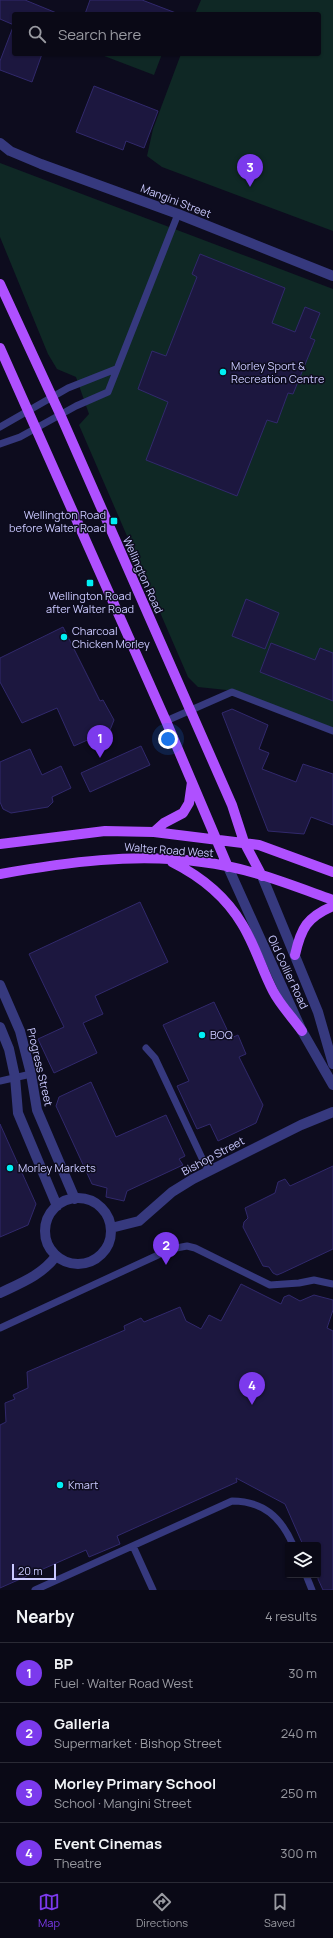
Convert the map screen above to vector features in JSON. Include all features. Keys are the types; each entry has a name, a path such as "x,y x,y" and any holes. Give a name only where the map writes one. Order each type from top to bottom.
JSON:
{"main road":[{"name":"Wellington Road","path":"0,284 60,414 232,805 244,842 262,876"},
{"path":"0,348 166,721 228,867"},
{"path":"154,832 164,823 183,813 189,803 192,781"},
{"name":"Walter Road West","path":"0,844 105,831 154,832 244,842 287,854 333,872"},
{"name":"Walter Road West","path":"0,874 86,860 115,858 202,862 262,876 333,900"},
{"path":"169,860 192,872 236,914 274,993 302,1031"},
{"path":"295,955 299,937 306,924 319,912 333,906"}],"street":[{"name":"Mangini Street","path":"0,143 5,151 178,214 333,276"},
{"name":"Old Collier Road","path":"228,867 302,1031 333,1085"},
{"name":"Old Collier Road","path":"262,876 318,1012 333,1064"},
{"name":"Progress Street","path":"0,985 20,1031 31,1074 37,1110 75,1199"},
{"path":"0,1026 9,1049 15,1077 18,1113 57,1206"},
{"name":"Bishop Street","path":"111,1228 139,1221 172,1192 208,1171 294,1128 333,1112"},
{"path":"75,1199 84,1199 96,1203 105,1212 111,1228 109,1241 103,1252 89,1262 72,1264 56,1256 51,1250 45,1235 46,1225 51,1212 57,1206 69,1200 75,1199"},
{"path":"0,1293 25,1282 47,1268 56,1256"}],"lane":[{"path":"0,444 20,437 60,414 108,392 178,214"},
{"path":"0,427 29,412 68,388 116,369"},
{"path":"166,721 232,692 333,731"},
{"path":"146,1048 155,1058 208,1171"},
{"path":"0,1081 31,1074"},
{"path":"0,1328 171,1249 186,1246 195,1248 270,1285 299,1283 314,1280 333,1284"},
{"path":"35,1590 232,1501 247,1501 264,1509 279,1519 291,1542"},
{"path":"133,1546 153,1590"},
{"path":"307,1578 312,1590"}],"green space":[{"path":"201,0 333,0 333,231 162,167 147,156 153,129 180,56 321,56 321,12 196,12"},
{"path":"104,56 161,56 154,75"},
{"path":"0,163 333,289 333,728 236,691 198,687 188,677 79,425 89,414 76,377 57,369 48,354 0,237"}],"building":[{"path":"0,0 25,0 54,12 12,12 12,24 0,19"},
{"path":"90,0 142,0 173,12 86,12"},
{"path":"12,30 12,56 41,56 32,82 0,70 0,61"},
{"path":"94,86 158,111 144,148 126,141 123,150 76,132"},
{"name":"Morley Sport & Recreation Centre","path":"200,254 285,288 272,323 295,332 305,307 320,313 310,338 315,340 293,394 288,393 277,423 267,420 237,496 146,460 168,402 138,389 152,351 166,356 197,277 192,274"},
{"path":"246,599 279,613 265,649 232,636"},
{"path":"63,627 100,701 103,700 114,720 110,730 74,746 57,708 22,723 0,682 0,658"},
{"path":"271,643 315,660 320,648 333,653 333,701 260,672"},
{"path":"232,709 268,725 259,749 269,753 262,769 296,782 303,764 333,774 333,825 311,817 304,834 268,831 222,713"},
{"path":"141,746 150,765 90,792 81,773"},
{"path":"30,749 42,775 61,766 71,788 52,797 53,802 48,807 11,813 3,809 0,802 0,762"},
{"path":"140,902 168,962 95,996 103,1014 83,1023 97,1053 54,1073 38,1039 64,1027 29,954"},
{"path":"214,1002 231,1038 238,1035 246,1054 239,1057 263,1105 256,1123 218,1141 210,1124 197,1129 177,1086 189,1081 163,1025"},
{"path":"91,1082 116,1137 166,1115 185,1156 179,1159 183,1165 127,1191 124,1201 106,1197 107,1188 92,1184 56,1106 59,1097"},
{"name":"Morley Markets","path":"0,1124 36,1204 28,1225 0,1237"},
{"path":"333,1166 333,1249 277,1275 273,1273 269,1267 263,1266 243,1227 244,1222 248,1218 245,1208 275,1193 278,1182 285,1179 290,1186"},
{"path":"241,1284 281,1304 284,1297 289,1295 300,1301 314,1295 333,1300 333,1310 327,1328 333,1331 333,1590 323,1590 318,1579 321,1578 321,1542 302,1542 285,1504 236,1478 237,1482 117,1536 120,1544 89,1557 86,1550 0,1588 0,1425 6,1422 5,1403 15,1399 13,1395 28,1388 27,1372 125,1330 124,1326 141,1318 144,1322 180,1307 186,1321 201,1329 209,1315 221,1321"}],"place":[{"name":"Morley Primary School","path":"250,187"},
{"name":"Morley Sport & Recreation Centre","path":"223,372"},
{"name":"Wellington Road before Walter Road","path":"114,521"},
{"name":"Wellington Road after Walter Road","path":"90,583"},
{"name":"Charcoal Chicken Morley","path":"64,637"},
{"name":"BP","path":"100,758"},
{"name":"BOQ","path":"202,1035"},
{"name":"Morley Markets","path":"10,1168"},
{"name":"Galleria","path":"166,1265"},
{"name":"Event Cinemas","path":"252,1405"},
{"name":"Kmart","path":"60,1485"}]}
